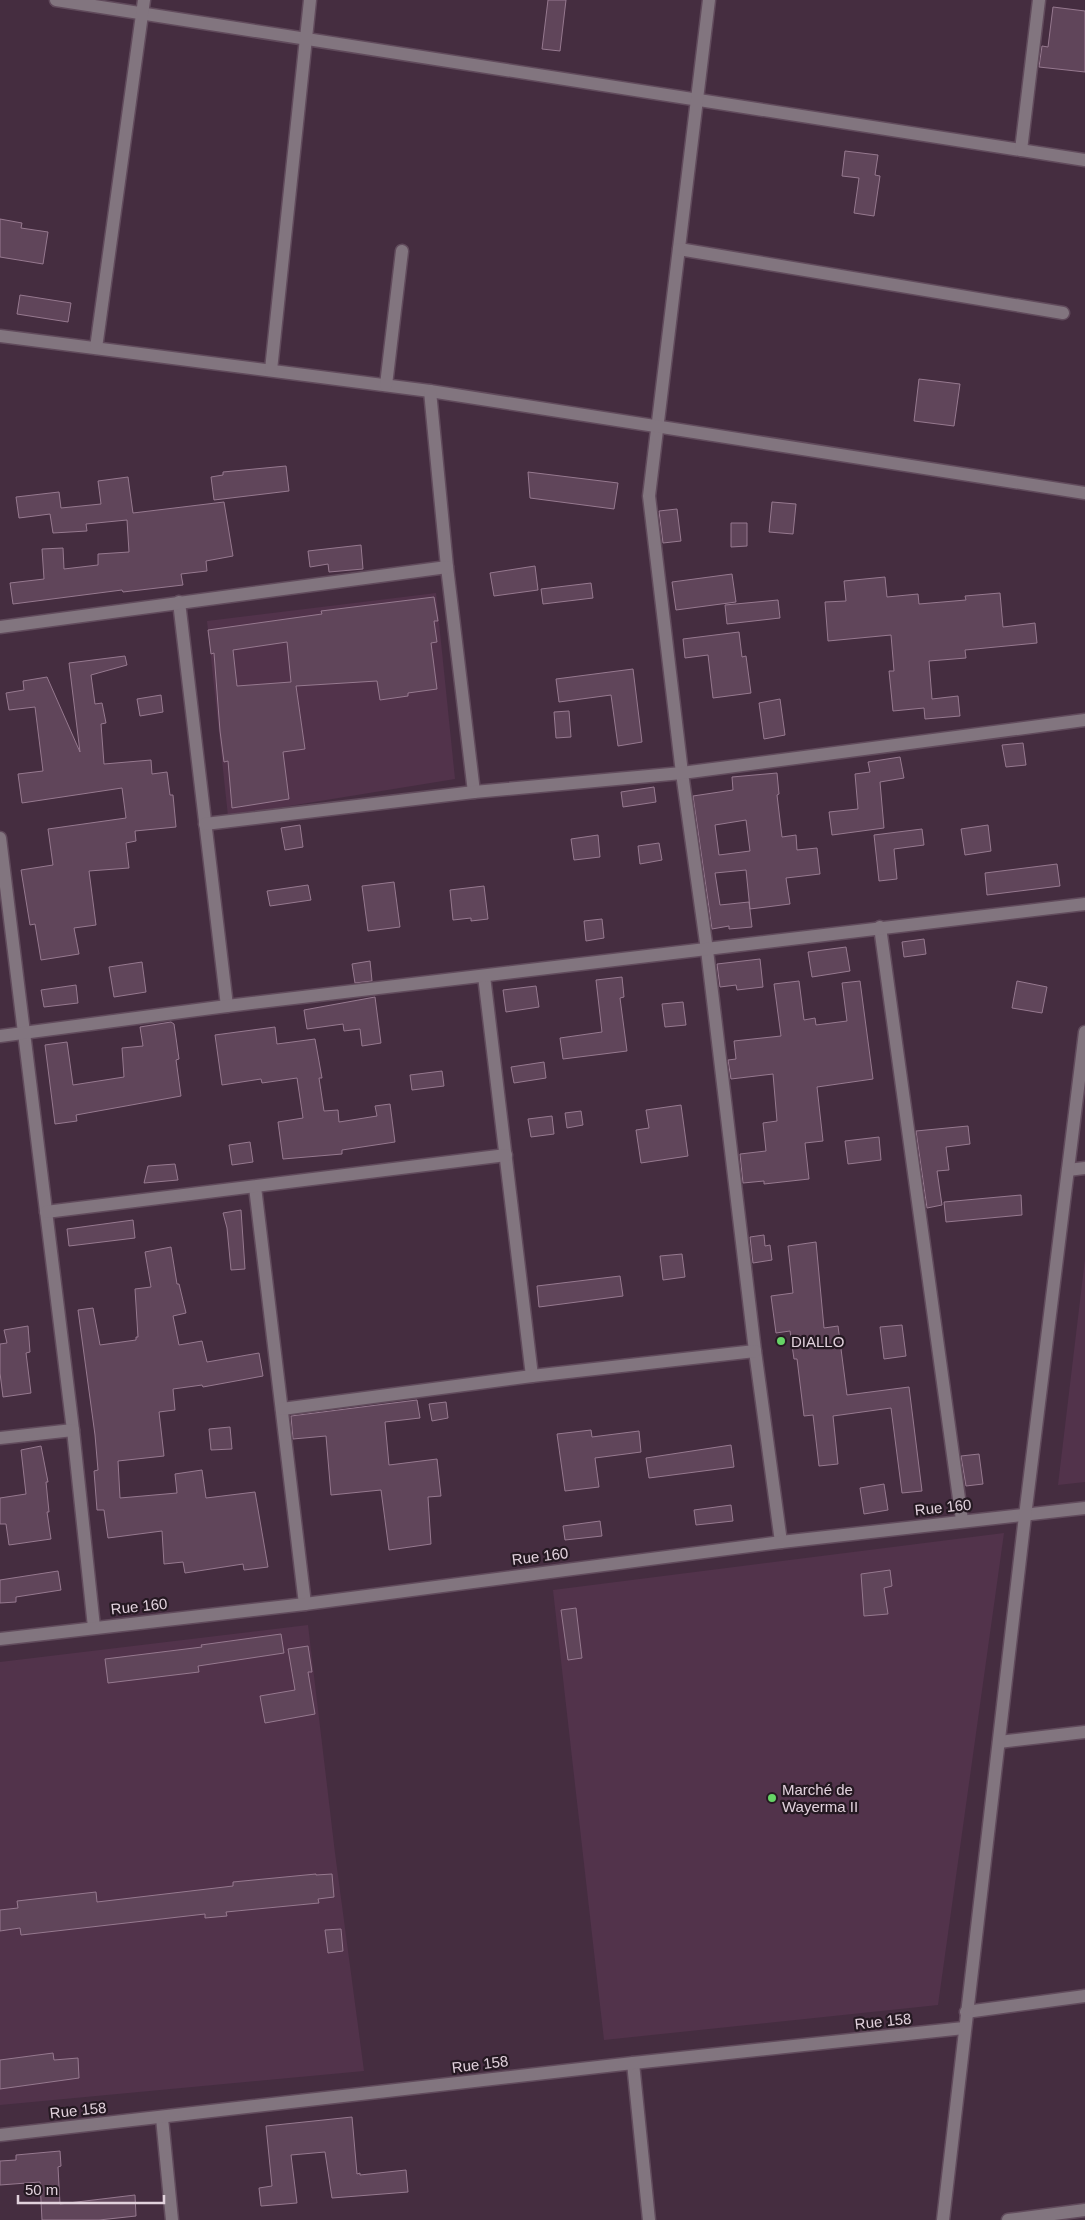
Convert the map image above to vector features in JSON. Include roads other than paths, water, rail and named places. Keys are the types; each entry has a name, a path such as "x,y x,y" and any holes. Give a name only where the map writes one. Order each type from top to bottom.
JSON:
{"street":[{"path":"56,0 1085,160"},
{"path":"96,348 144,0"},
{"path":"271,370 310,0"},
{"path":"709,0 648,496 780,1542"},
{"path":"1021,150 1039,0"},
{"path":"679,249 1063,313"},
{"path":"386,385 402,251"},
{"path":"0,336 430,391 1085,493"},
{"path":"430,391 447,567 474,792"},
{"path":"0,627 447,567"},
{"path":"179,602 227,1006"},
{"path":"205,824 474,792 682,773 1085,720"},
{"path":"0,838 73,1430 94,1627"},
{"path":"0,1036 227,1006 1085,904"},
{"path":"880,927 962,1520"},
{"path":"484,976 532,1376"},
{"path":"943,2220 1025,1516 1085,1032"},
{"path":"46,1212 506,1155"},
{"path":"1068,1170 1085,1168"},
{"path":"255,1187 305,1604"},
{"path":"282,1409 532,1376 755,1351"},
{"path":"0,1438 73,1430"},
{"name":"Rue 160","path":"0,1639 305,1604 962,1520 1025,1516 1085,1508"},
{"path":"999,1742 1085,1732"},
{"path":"966,2012 1085,1996"},
{"name":"Rue 158","path":"0,2135 633,2063 964,2028"},
{"path":"633,2063 649,2220"},
{"path":"162,2118 172,2220"},
{"path":"1008,2220 1085,2210"}],"place":[{"name":"DIALLO","path":"781,1341"},
{"name":"Marché de Wayerma II","path":"772,1798"}]}
